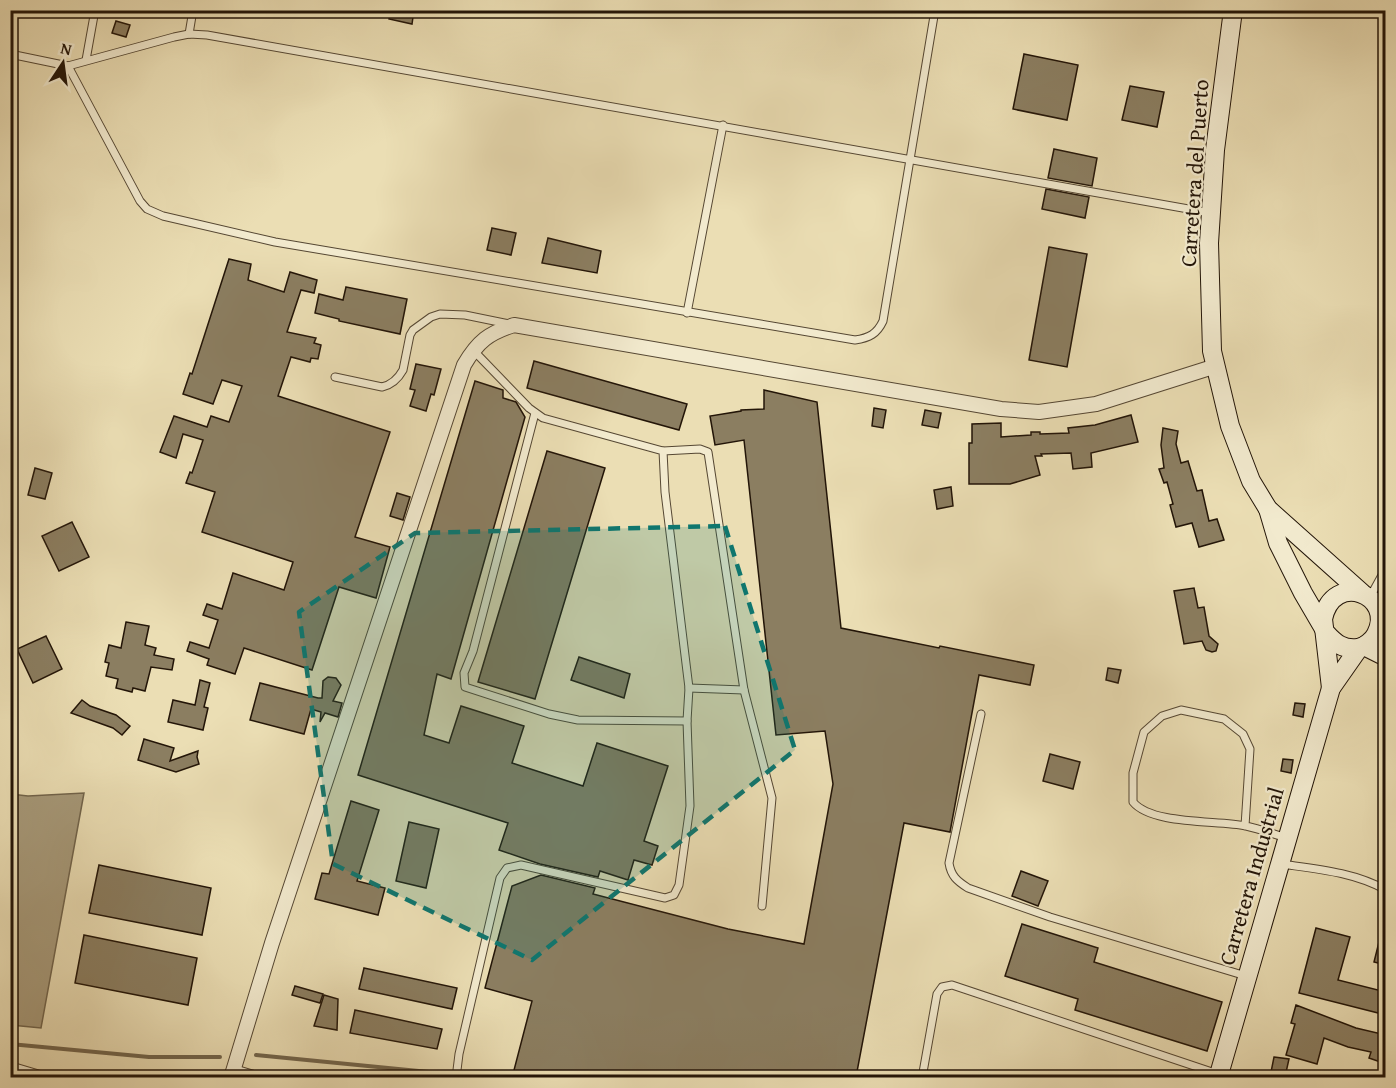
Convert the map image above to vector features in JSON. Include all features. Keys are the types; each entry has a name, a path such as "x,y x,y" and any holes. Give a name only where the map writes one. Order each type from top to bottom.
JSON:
{"main road":[{"name":"Carretera del Puerto","path":"1233,10 1215,150 1209,243 1212,351 1230,426 1251,481 1268,509 1278,543 1325,632"},
{"name":"Carretera del Puerto","path":"1268,509 1373,602"},
{"path":"1361,647 1374,638 1379,627 1380,615 1373,602 1352,591 1340,593 1325,609 1323,620 1325,632 1334,643 1346,648 1361,647 1386,657"},
{"name":"Carretera Industrial","path":"1325,632 1331,688"},
{"name":"Carretera Industrial","path":"1218,1076 1331,688 1361,647"}],"street":[{"path":"253,1077 232,1075 272,943 464,365 473,350 495,331 514,325 989,407 1030,412 1096,404 1216,366"}],"lane":[{"path":"86,60 95,10"},
{"path":"189,34 193,10"},
{"path":"68,66 140,201 147,209 163,216 275,242 855,340 868,338 879,330 883,321 935,10"},
{"path":"10,54 68,66 189,34 207,35 1211,213"},
{"path":"687,313 723,125"},
{"path":"335,377 381,387 388,386 403,370 413,330 431,317 440,314 472,316 514,325"},
{"path":"473,350 535,413 543,418 663,451 700,449 708,452 744,690 772,798 762,906"},
{"path":"535,413 473,651 464,673 465,687 549,714 578,720 687,721"},
{"path":"456,1077 459,1054 500,878 507,868 521,865 665,898 674,895 679,885 690,806 687,721 689,688 665,492 663,451"},
{"path":"1373,602 1386,568"},
{"path":"689,688 744,690"},
{"path":"1245,826 1250,749 1243,734 1224,719 1181,710 1162,716 1144,732 1133,773 1133,802 1139,810 1196,822 1245,826 1287,838"},
{"path":"981,714 949,863 950,872 957,881 968,888 1050,917 1247,976"},
{"path":"1281,864 1338,873 1376,884 1386,890"},
{"path":"922,1077 937,994 942,987 952,985 1218,1076"},
{"path":"10,1069 15,1067 52,1077"}],"highlighted area":[{"path":"725,526 795,750 532,960 333,864 299,612 415,533"}],"shaded area":[{"path":"84,793 41,1028 11,1025 11,794 28,796"}],"building":[{"path":"391,10 414,10 412,24 389,19"},
{"path":"116,21 130,25 126,37 112,33"},
{"path":"1024,54 1078,65 1067,120 1013,109"},
{"path":"1130,86 1164,92 1157,127 1122,120"},
{"path":"1054,149 1097,158 1092,186 1048,178"},
{"path":"1046,189 1089,197 1085,218 1042,209"},
{"path":"492,228 516,233 511,255 487,250"},
{"path":"548,238 601,251 597,273 542,263"},
{"path":"1049,247 1087,254 1067,367 1029,360"},
{"path":"229,259 251,264 248,280 284,292 290,272 317,280 314,293 301,290 287,332 316,338 314,343 321,345 318,359 311,358 310,362 291,357 278,396 390,432 355,537 390,547 376,598 339,587 312,670 244,648 235,674 207,665 209,659 187,651 190,642 209,648 218,620 203,615 207,604 222,609 233,573 284,590 293,562 202,532 215,492 186,483 190,472 192,473 203,440 183,434 176,458 160,452 174,416 207,427 211,416 229,422 242,386 222,380 213,404 183,394 190,373 192,374"},
{"path":"346,287 407,299 400,334 339,321 339,319 315,313 319,294 343,300"},
{"path":"534,361 687,404 679,430 527,388"},
{"path":"416,364 441,369 434,395 431,394 426,411 410,406 415,390 410,389"},
{"path":"475,381 503,390 503,398 516,402 525,417 451,679 437,674 424,735 449,743 461,706 524,726 512,763 583,786 597,743 668,766 644,841 658,846 652,865 634,860 628,880 600,871 598,877 540,864 499,850 508,823 358,775"},
{"path":"764,390 817,402 841,628 1034,665 1030,685 979,675 950,832 904,823 856,1077 522,1077 513,1074 532,1001 485,988 512,886 541,875 595,888 593,894 728,929 804,944 833,784 825,731 776,735 744,440 715,445 710,416 741,410 764,409"},
{"path":"874,408 886,410 883,428 872,426"},
{"path":"925,410 941,413 938,428 922,425"},
{"path":"1131,415 1138,442 1091,453 1092,467 1073,469 1071,453 1041,454 1042,456 1035,456 1040,475 1010,484 969,484 969,443 972,443 972,424 1001,423 1001,437 1031,435 1031,432 1069,433 1068,428 1095,425"},
{"path":"1163,428 1178,431 1176,444 1181,463 1188,461 1197,491 1202,490 1209,521 1217,519 1224,540 1199,547 1192,523 1176,527 1167,482 1164,483 1159,469 1164,468 1161,445"},
{"path":"547,451 605,468 535,699 478,682"},
{"path":"35,468 52,473 45,499 28,495"},
{"path":"951,487 953,506 937,509 934,490"},
{"path":"397,493 410,497 403,520 390,516"},
{"path":"72,522 89,557 59,571 42,536"},
{"path":"1194,588 1198,608 1204,607 1209,636 1218,644 1216,651 1206,650 1202,641 1184,644 1174,591"},
{"path":"126,622 149,626 145,645 156,648 154,655 174,659 172,670 151,667 145,691 133,688 132,692 116,688 118,679 106,676 109,663 105,662 109,645 121,648"},
{"path":"46,636 62,669 33,683 17,649"},
{"path":"579,657 630,674 624,698 571,680"},
{"path":"1108,668 1121,670 1118,683 1106,680"},
{"path":"328,677 336,678 341,685 333,701 342,703 338,717 325,713 320,722 321,712 311,709 304,734 250,720 260,683 322,698 323,681"},
{"path":"200,680 210,683 204,707 208,708 203,730 168,722 173,700 195,705"},
{"path":"82,700 90,706 116,715 130,726 122,735 113,728 71,713"},
{"path":"1295,703 1305,704 1303,717 1293,715"},
{"path":"144,739 174,748 170,761 198,751 199,764 176,772 138,760"},
{"path":"1050,754 1080,762 1073,789 1043,781"},
{"path":"1283,759 1293,760 1291,773 1281,771"},
{"path":"351,801 379,810 357,881 385,888 378,915 315,899 322,873 329,874"},
{"path":"409,822 439,829 426,888 396,881"},
{"path":"99,865 211,888 202,935 89,913"},
{"path":"1021,871 1048,881 1038,906 1012,896"},
{"path":"1022,924 1098,948 1094,962 1222,1002 1207,1051 1075,1010 1078,999 1005,976"},
{"path":"1316,928 1350,937 1338,980 1386,992 1386,1015 1299,993"},
{"path":"1382,930 1386,930 1386,965 1374,962"},
{"path":"84,935 197,958 188,1005 75,983"},
{"path":"364,968 457,988 452,1009 359,989"},
{"path":"295,986 323,994 320,1003 292,995"},
{"path":"324,995 338,999 337,1030 314,1026"},
{"path":"1296,1005 1356,1028 1386,1035 1386,1064 1369,1058 1371,1052 1324,1038 1317,1064 1286,1055 1295,1024 1291,1023"},
{"path":"355,1010 442,1029 437,1049 350,1033"},
{"path":"1274,1057 1289,1059 1285,1077 1270,1077"}],"waterway":[{"path":"10,1044 149,1057 220,1057"},
{"path":"256,1055 439,1073 439,1078"}]}
